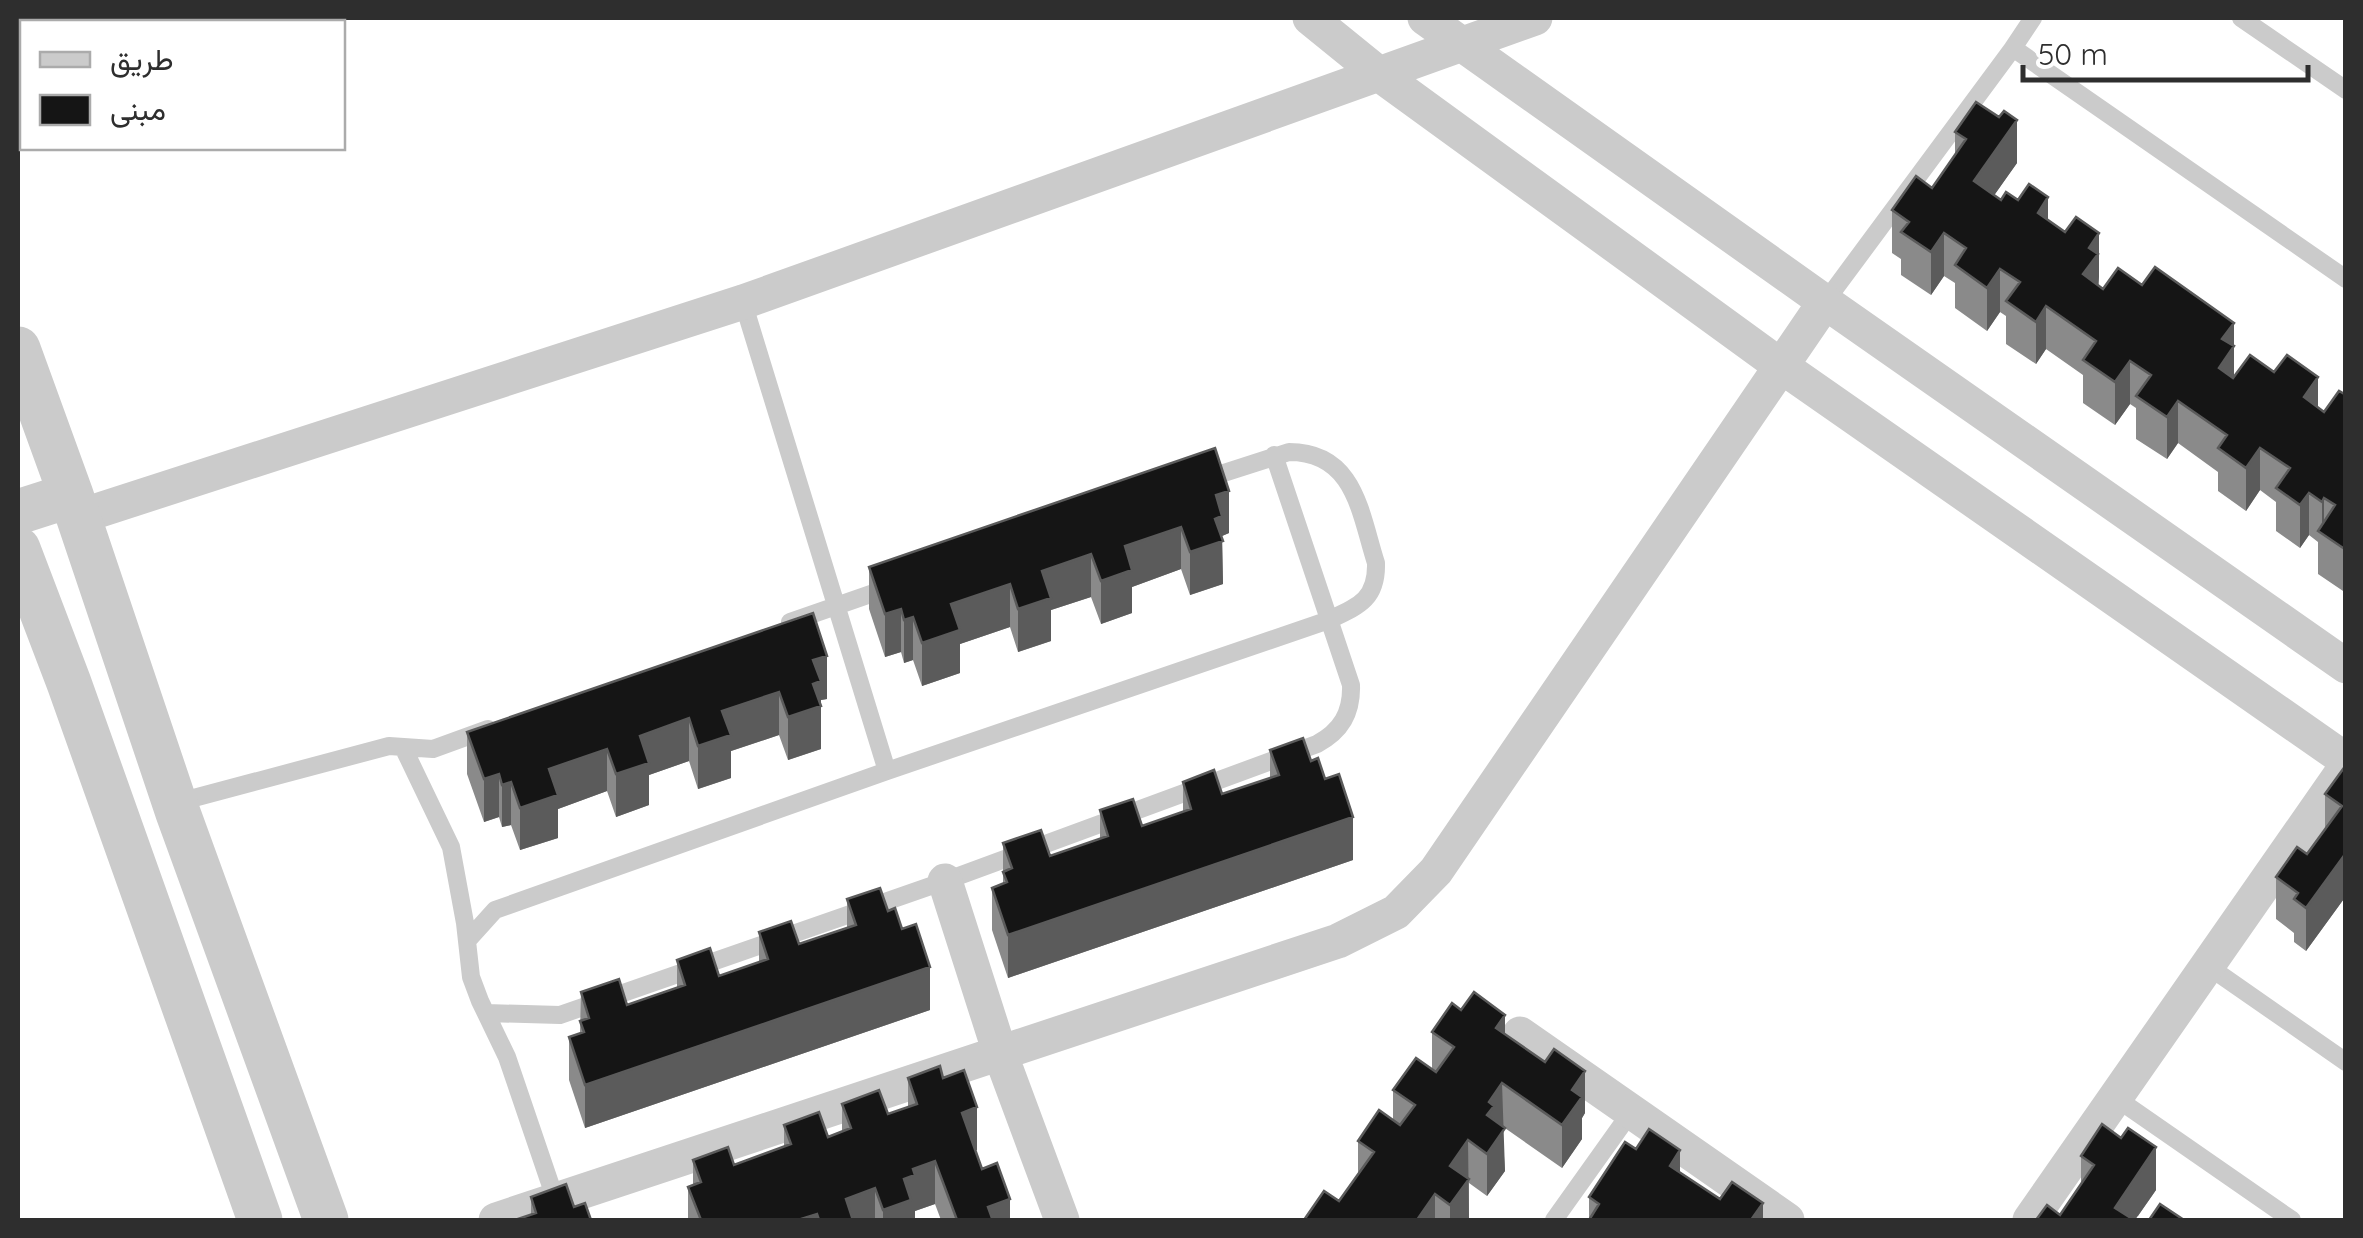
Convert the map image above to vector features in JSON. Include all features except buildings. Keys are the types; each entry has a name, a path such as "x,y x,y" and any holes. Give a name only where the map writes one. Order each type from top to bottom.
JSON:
{"street":[{"path":"1310,18 1379,74 1781,366 2346,764 2030,1220"},
{"path":"1425,18 2346,666"},
{"path":"260,1220 69,682 19,560 78,517 743,302 1535,18"},
{"path":"496,1220 1338,941 1396,912 1436,871 1825,302"},
{"path":"18,349 175,803 326,1220"},
{"path":"18,512 78,517"},
{"path":"945,881 1000,1053 1062,1220"},
{"path":"1520,1034 1787,1220"}],"lane":[{"path":"1825,302 2033,18"},
{"path":"2241,18 2346,90"},
{"path":"2013,48 2346,278"},
{"path":"743,302 888,771"},
{"path":"467,941 495,910 1330,620 1365,600 1376,576 1376,563 1355,496 1330,462 1303,452 1274,455 1183,486"},
{"path":"486,1013 560,1015 945,881 1330,737 1348,714 1351,685 1274,455"},
{"path":"782,625 909,580"},
{"path":"175,803 389,746 433,749 506,722"},
{"path":"403,747 451,847 470,976 507,1057 556,1201"},
{"path":"2208,966 2346,1062"},
{"path":"2116,1098 2292,1220"},
{"path":"1554,1220 1631,1112"}]}
